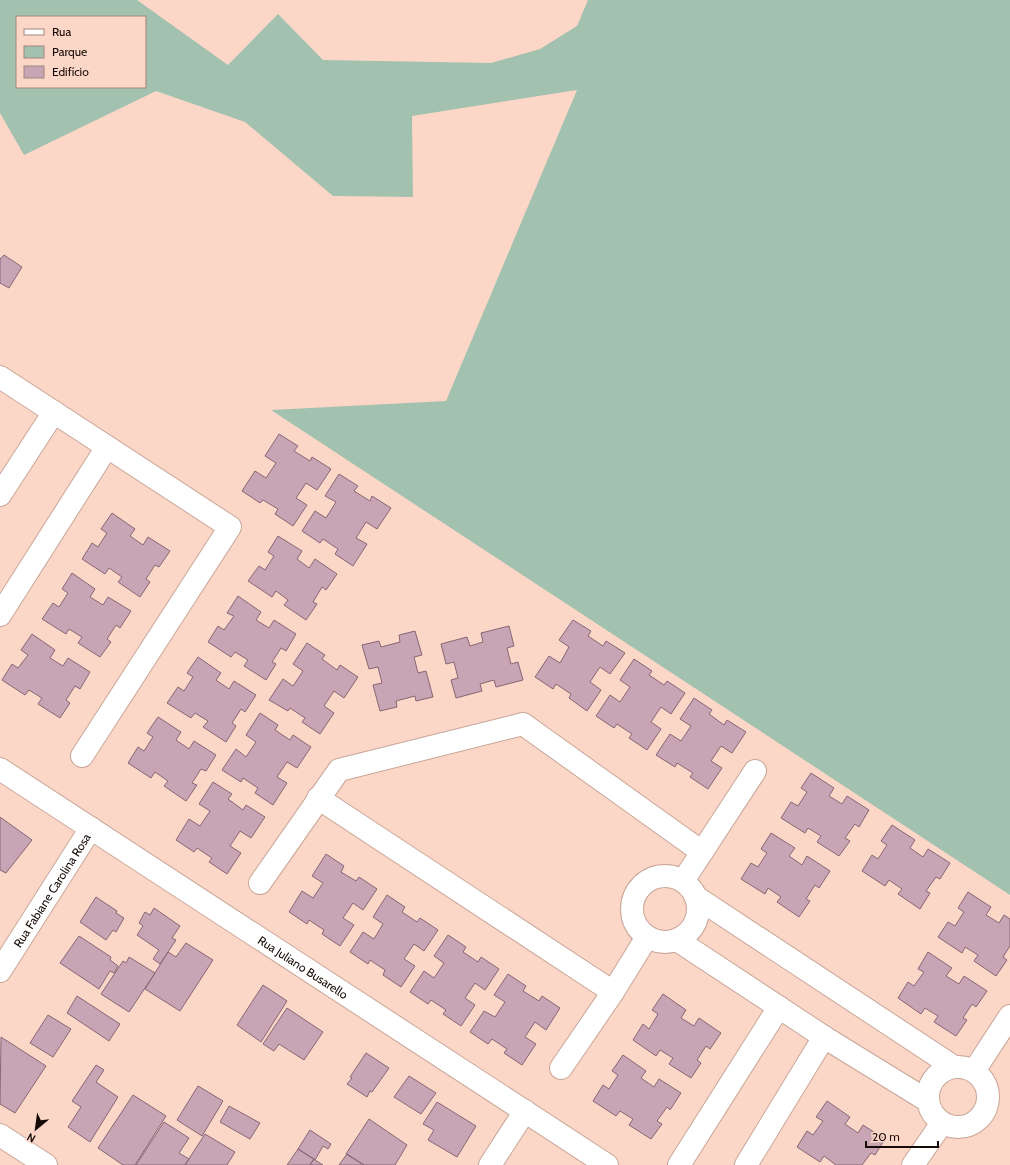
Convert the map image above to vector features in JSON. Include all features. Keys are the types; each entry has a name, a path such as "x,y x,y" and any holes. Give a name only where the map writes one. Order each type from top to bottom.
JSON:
{"street":[{"path":"0,377 230,527 82,756"},
{"path":"0,495 54,412"},
{"path":"0,615 107,447"},
{"path":"260,883 339,770 524,724 702,852"},
{"name":"Rua Juliano Busarello","path":"0,769 607,1165"},
{"path":"755,771 702,852 689,889 698,907 697,918 686,935 677,940 666,942 656,941 647,937 636,925 632,911 633,900 637,891 644,883 658,877 673,877 689,889 964,1069 982,1078 987,1088 988,1098 986,1109 981,1117 973,1124 962,1127 952,1126 942,1123 934,1116 928,1100 930,1085 935,1076 944,1070 964,1069 1009,1022"},
{"path":"318,798 613,992"},
{"name":"Rua Fabiane Carolina Rosa","path":"0,971 91,828"},
{"path":"561,1068 613,992 647,937"},
{"path":"677,940 824,1037 928,1100"},
{"path":"679,1165 778,1007"},
{"path":"746,1165 824,1037"},
{"path":"490,1165 525,1112"},
{"path":"913,1165 942,1123"},
{"path":"0,1135 46,1165"}],"green space":[{"path":"0,0 137,0 228,65 278,14 323,60 491,63 540,49 577,26 588,0 1010,0 1010,895 271,410 446,401 577,90 412,116 413,197 333,196 245,122 156,91 24,155 0,113"}],"building":[{"path":"4,255 22,267 9,288 0,283 0,259"},
{"path":"279,434 298,446 294,451 310,461 312,457 331,469 317,490 306,483 296,498 307,505 293,526 275,514 278,509 263,500 260,503 242,491 255,471 266,478 276,463 265,456"},
{"path":"339,474 358,486 354,491 370,501 372,496 391,508 377,529 366,522 356,538 367,544 353,566 335,554 338,549 323,539 320,543 302,531 315,511 326,518 336,502 325,496"},
{"path":"112,513 135,529 130,536 143,545 148,537 170,551 159,567 155,565 146,579 150,582 140,597 118,582 122,577 109,568 105,574 82,559 92,543 98,547 107,533 101,529"},
{"path":"278,536 302,551 297,559 309,568 315,559 337,574 326,590 322,587 313,602 317,604 306,620 284,605 288,600 276,591 272,597 248,581 259,566 265,570 274,556 268,552"},
{"path":"72,573 95,589 90,597 103,605 108,597 131,611 120,628 116,625 107,639 111,642 100,657 78,643 82,637 69,629 66,634 42,619 53,603 59,607 68,593 62,589"},
{"path":"238,596 261,612 256,620 269,628 274,620 296,634 286,651 281,648 272,662 276,664 266,680 244,666 248,660 235,652 231,657 208,642 218,626 224,630 234,616 227,613"},
{"path":"573,620 591,631 588,636 603,646 606,641 625,653 610,674 600,667 590,682 601,690 587,711 569,698 571,694 556,684 553,689 535,677 549,656 560,663 569,647 559,640"},
{"path":"509,626 514,646 507,648 511,664 518,662 523,680 496,687 494,680 480,684 482,691 456,698 451,680 458,678 454,662 446,664 441,644 467,637 470,646 483,642 481,633"},
{"path":"415,631 422,655 414,657 418,673 426,671 433,697 416,701 415,696 396,701 397,707 380,711 373,685 382,683 378,667 369,669 362,645 379,641 381,647 400,642 399,635"},
{"path":"32,634 55,650 50,658 63,666 68,658 90,672 80,689 75,686 66,700 70,703 60,718 38,704 42,698 29,690 25,695 2,680 12,664 18,668 28,655 21,650"},
{"path":"307,643 325,655 322,659 337,670 340,665 358,677 344,698 334,691 324,706 334,713 320,734 302,722 305,718 290,708 288,711 269,700 283,679 293,686 303,671 293,664"},
{"path":"198,657 221,673 216,680 229,689 234,681 256,695 245,712 241,709 232,723 236,726 226,742 203,727 208,721 195,713 191,718 167,703 178,687 184,691 193,677 187,673"},
{"path":"634,659 652,671 649,675 664,685 667,681 685,693 671,714 661,707 651,722 661,729 647,750 629,738 632,734 617,724 614,728 596,716 610,695 620,702 630,687 620,680"},
{"path":"694,698 712,710 709,714 724,725 727,720 746,732 732,753 721,746 711,761 722,768 708,789 690,777 693,773 677,763 675,767 656,755 670,734 681,741 691,726 680,719"},
{"path":"260,713 278,725 275,730 290,740 293,735 311,747 297,768 287,762 277,777 287,783 273,805 255,793 258,788 243,778 241,782 222,770 236,749 246,757 256,742 246,735"},
{"path":"158,717 181,732 176,740 189,749 194,741 216,755 206,771 201,769 192,783 197,785 186,801 164,786 168,781 155,772 151,778 128,763 138,747 144,751 153,737 147,733"},
{"path":"811,773 834,788 829,796 842,804 847,796 869,810 859,827 855,824 845,838 850,841 839,856 817,842 821,836 808,828 805,833 781,818 791,802 798,806 807,792 801,788"},
{"path":"213,782 232,794 228,799 243,810 246,805 265,817 251,838 240,831 230,846 241,853 227,874 209,862 212,858 197,848 194,852 176,840 189,819 200,826 210,811 199,804"},
{"path":"0,817 32,840 6,873 0,870"},
{"path":"892,825 915,840 910,848 923,857 928,849 950,863 940,879 936,877 926,891 930,893 920,909 898,894 902,889 889,880 885,886 862,871 872,855 878,859 887,845 881,841"},
{"path":"771,833 795,848 789,856 802,865 807,856 830,871 819,888 815,885 806,899 810,901 799,917 777,902 781,897 768,888 765,894 741,879 751,863 758,867 767,853 761,849"},
{"path":"326,854 344,866 341,872 356,881 359,877 377,889 363,910 353,903 343,918 354,925 340,946 322,934 324,930 309,920 307,924 289,912 302,891 313,898 323,883 312,876"},
{"path":"968,892 991,907 986,915 999,923 1004,915 1010,919 1010,946 1003,957 1007,960 996,976 974,961 978,955 965,947 962,953 938,937 948,922 955,926 964,912 958,908"},
{"path":"387,895 405,907 402,912 417,922 420,918 438,930 424,951 414,944 404,959 415,966 401,987 383,975 385,970 370,960 368,964 350,952 363,932 374,939 383,924 373,917"},
{"path":"96,897 117,911 116,913 124,918 116,932 113,930 106,940 80,922"},
{"path":"154,908 180,926 172,938 176,940 160,964 153,959 159,950 137,935 143,926 139,923 145,912 150,915"},
{"path":"448,935 466,947 463,952 478,962 481,957 499,969 485,990 475,983 465,998 475,1005 461,1026 443,1014 446,1010 431,1000 428,1004 410,992 424,971 434,978 444,963 434,956"},
{"path":"79,936 111,957 110,960 118,966 114,973 110,971 99,989 60,963"},
{"path":"186,943 213,960 180,1011 145,989 168,952 176,957"},
{"path":"928,952 952,968 946,976 959,984 964,976 987,991 976,1007 972,1004 963,1018 967,1020 956,1036 934,1022 938,1016 925,1008 921,1014 898,998 908,982 914,986 924,972 918,969"},
{"path":"129,957 155,973 129,1012 101,994 123,961 126,963"},
{"path":"508,974 526,986 523,991 539,1001 542,996 560,1008 546,1030 535,1022 525,1037 536,1044 522,1065 504,1053 507,1049 492,1039 488,1044 470,1032 484,1011 495,1017 505,1002 494,995"},
{"path":"263,985 287,1001 261,1042 237,1025"},
{"path":"663,994 686,1010 681,1018 694,1026 699,1018 721,1033 710,1049 706,1046 697,1060 701,1063 691,1078 669,1064 673,1058 660,1050 656,1056 633,1040 643,1024 649,1029 658,1014 652,1010"},
{"path":"77,996 120,1024 109,1041 67,1013"},
{"path":"287,1008 323,1032 304,1060 279,1044 274,1051 263,1044"},
{"path":"48,1015 71,1029 53,1057 30,1043"},
{"path":"1,1037 46,1066 15,1113 0,1104"},
{"path":"366,1053 389,1068 372,1092 370,1091 367,1097 347,1084"},
{"path":"623,1055 646,1071 641,1078 654,1087 659,1079 681,1093 670,1110 667,1107 657,1121 662,1124 651,1139 629,1125 633,1119 620,1111 616,1116 593,1101 603,1085 609,1089 618,1075 612,1071"},
{"path":"96,1065 104,1070 96,1082 118,1097 90,1142 68,1127 81,1107 72,1101"},
{"path":"409,1076 436,1093 421,1114 394,1097"},
{"path":"198,1086 223,1101 202,1136 177,1120"},
{"path":"133,1095 166,1116 135,1165 123,1165 98,1148"},
{"path":"827,1101 850,1117 845,1124 858,1133 863,1125 885,1139 875,1155 871,1153 862,1165 836,1165 824,1156 820,1162 797,1147 807,1131 813,1135 823,1121 816,1117"},
{"path":"437,1102 476,1126 457,1157 428,1140 434,1130 423,1124"},
{"path":"229,1106 260,1123 250,1139 220,1122"},
{"path":"369,1119 407,1145 395,1165 364,1165 346,1154"},
{"path":"164,1122 189,1138 179,1153 189,1159 185,1165 136,1165"},
{"path":"310,1130 331,1144 328,1149 323,1146 315,1160 298,1149"},
{"path":"205,1134 235,1152 227,1165 185,1165"},
{"path":"298,1149 314,1159 310,1165 287,1165"},
{"path":"347,1154 364,1165 339,1165"},
{"path":"314,1159 315,1160 323,1165 310,1165"}]}
